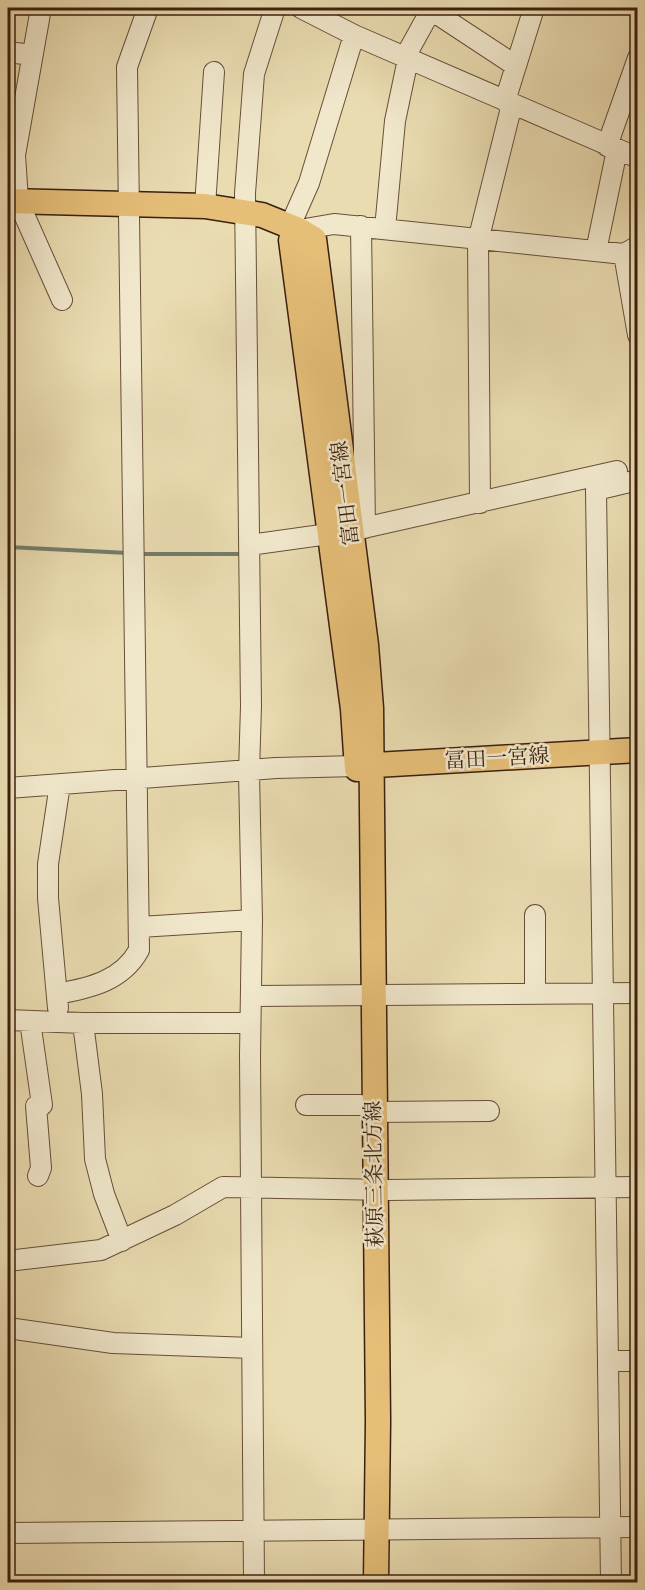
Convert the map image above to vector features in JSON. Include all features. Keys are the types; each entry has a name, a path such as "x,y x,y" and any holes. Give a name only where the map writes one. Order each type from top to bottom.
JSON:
{"main road":[{"path":"13,201 205,206 245,214 262,214 295,228"},
{"name":"富田一宮線","path":"295,228 314,239 349,531 366,645 365,766"},
{"name":"冨田一宮線","path":"365,766 638,750"},
{"name":"萩原三条北方線","path":"365,766 370,1529 376,1582"},
{"name":"萩原三条北方線","path":"362,1582 370,1529"}],"street":[{"path":"40,8 15,155 13,201 62,300"},
{"path":"57,994 87,988 117,975 132,962 139,950 127,67 144,8"},
{"path":"254,1582 250,1023 252,920 249,772 251,706 245,214 254,74 275,8"},
{"path":"301,8 354,35 638,158"},
{"path":"480,502 478,241 516,66 534,8"},
{"path":"385,229 394,130 406,58 431,9 516,66"},
{"path":"354,35 295,228 334,224 478,241 596,251 631,250 638,335"},
{"path":"8,52 32,55"},
{"path":"596,251 612,148 638,58"},
{"path":"205,206 214,72"},
{"path":"349,531 361,226"},
{"path":"249,550 349,531 638,466"},
{"path":"611,1582 608,1187 596,490 638,480"},
{"path":"8,788 365,766"},
{"path":"59,1022 48,898 48,864 60,784"},
{"path":"535,915 535,993"},
{"path":"140,927 252,920"},
{"path":"251,996 638,993"},
{"path":"8,1020 83,1023 250,1023"},
{"path":"30,1021 42,1105 36,1106 41,1168 38,1176"},
{"path":"83,1023 92,1094 95,1159 104,1194 122,1241"},
{"path":"306,1105 489,1111"},
{"path":"8,1261 101,1250 223,1187 368,1189 638,1187"},
{"path":"8,1328 113,1343 252,1348"},
{"path":"609,1361 638,1361"},
{"path":"8,1533 638,1527"}],"waterway":[{"path":"8,547 128,553"},
{"path":"139,554 242,554"}]}
